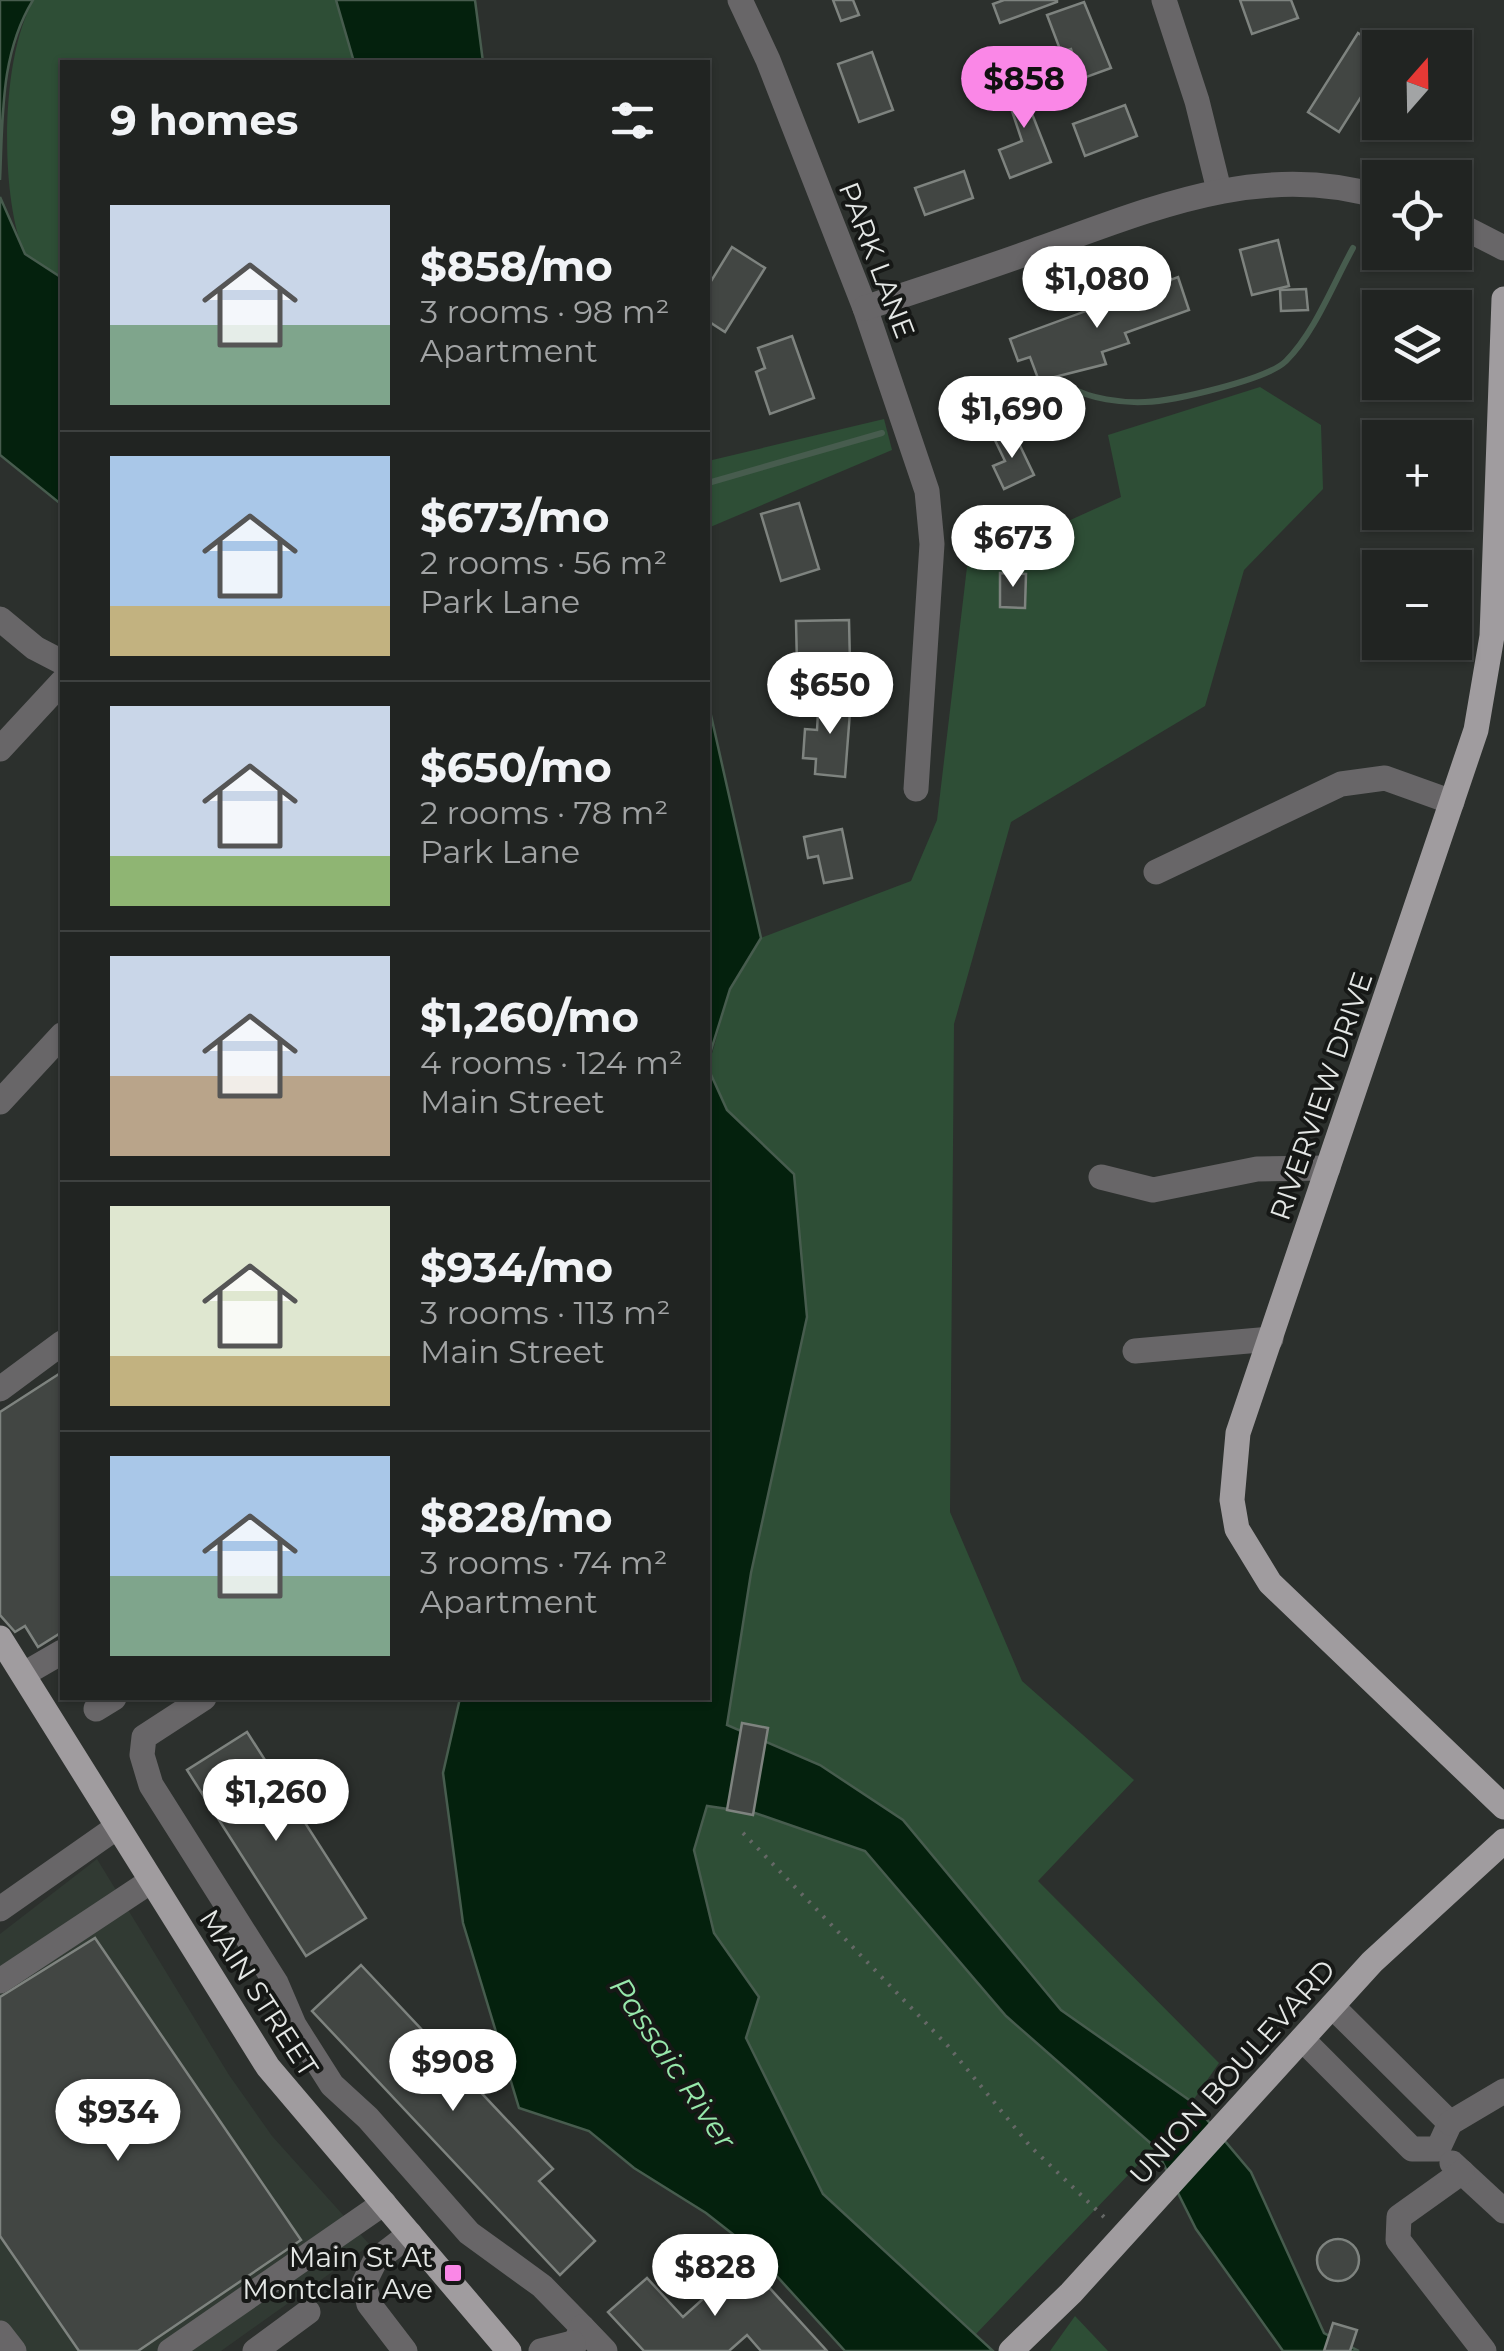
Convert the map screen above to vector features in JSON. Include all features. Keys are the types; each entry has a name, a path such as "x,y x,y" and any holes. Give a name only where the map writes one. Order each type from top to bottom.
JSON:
{"main road":[{"name":"RIVERVIEW DRIVE","path":"1504,299 1500,497 1492,636 1476,730 1238,1433 1232,1500 1237,1529 1270,1584 1504,1806"},
{"name":"MAIN STREET","path":"0,1638 268,2068 509,2351"},
{"name":"UNION BOULEVARD","path":"1011,2351 1124,2236 1372,1962 1504,1841"}],"street":[{"name":"PARK LANE","path":"740,0 768,60 865,308 926,491 932,522 916,789"},
{"path":"1164,0 1197,101 1219,190"},
{"path":"865,308 1134,214 1219,190 1262,184 1326,186 1362,194"},
{"path":"1472,232 1504,248"},
{"path":"0,619 35,648 60,661"},
{"path":"0,749 60,684"},
{"path":"1156,872 1340,784 1386,778 1452,802"},
{"path":"0,1102 60,1037"},
{"path":"1101,1177 1153,1190 1257,1169 1328,1168"},
{"path":"1135,1351 1271,1339"},
{"path":"0,1389 60,1345"},
{"path":"24,1674 60,1653"},
{"path":"201,1700 144,1738 142,1755 151,1785 276,1983 294,2025 332,2084 368,2118 470,2233 542,2286 576,2340 604,2351"},
{"path":"0,1908 117,1827"},
{"path":"0,1981 151,1881"},
{"path":"1332,2006 1450,2123"},
{"path":"1302,2039 1412,2149 1438,2149 1504,2211"},
{"path":"1438,2149 1450,2123 1504,2091"},
{"path":"1462,2172 1398,2217 1396,2230 1398,2240 1484,2351"},
{"path":"170,2351 384,2203"},
{"path":"405,2351 369,2304 364,2283 375,2261 410,2234"},
{"path":"255,2351 308,2312"},
{"path":"0,2334 14,2351"},
{"path":"541,2351 576,2340"}],"path":[{"path":"743,1833 936,2033 1030,2146 1124,2236"}],"shaded area":[{"path":"34,0 336,0 353,60 60,60 60,277 24,252 11,197 7,126 15,55"},
{"path":"1260,387 1321,425 1323,489 1244,570 1205,706 1011,822 954,1024 950,1512 1022,1681 1134,1780 1038,1881 1219,2063 1192,2102 1061,2010 903,1820 820,1765 727,1725 751,1573 793,1174 726,1110 710,1073 730,989 761,938 911,881 937,820 967,567 1121,497 1108,435"},
{"path":"884,419 892,450 710,527 710,461"},
{"path":"707,1806 755,1813 865,1851 1006,2016 1155,2147 976,2334 823,2194 746,2038 759,1997 714,1933 694,1850"},
{"path":"97,1859 229,2075 272,2136 370,2245 221,2351 0,2351 0,1934"},
{"path":"1075,2316 1108,2351 1050,2351"}],"water":[{"path":"0,0 33,0 14,42 9,64 0,180"},
{"path":"336,0 475,0 483,60 353,60"},
{"path":"0,197 25,254 60,277 60,503 0,455"},
{"path":"710,711 761,938 730,989 710,1054"},
{"name":"Passaic River","path":"710,1072 727,1110 794,1174 807,1317 751,1573 727,1725 820,1765 903,1820 1061,2010 1192,2102 1251,2172 1324,2333 1359,2351 1283,2351 1196,2229 1155,2147 1006,2016 865,1851 755,1813 707,1806 694,1850 714,1933 759,1997 746,2038 823,2194 993,2351 845,2351 753,2250 706,2213 634,2168 589,2131 519,2108 463,1923 443,1773 460,1700 710,1700"}],"building":[{"path":"833,0 853,0 859,15 841,21"},
{"path":"1004,0 1057,2 1000,23 993,4"},
{"path":"1240,0 1291,0 1298,18 1252,34"},
{"path":"1084,2 1111,68 1081,79 1071,49 1061,52 1047,15"},
{"path":"1358,33 1362,36 1362,96 1339,132 1308,112"},
{"path":"872,52 893,110 859,122 838,64"},
{"path":"1030,76 1037,98 1027,101 1051,162 1010,178 999,150 1022,141 1003,84"},
{"path":"1125,105 1137,136 1085,156 1073,124"},
{"path":"964,171 973,198 925,215 915,188"},
{"path":"1278,240 1289,286 1252,295 1240,250"},
{"path":"732,247 765,268 725,332 710,322 710,283"},
{"path":"1178,277 1189,310 1125,333 1129,343 1102,352 1106,364 1039,381 1030,357 1018,361 1010,339"},
{"path":"1306,289 1308,310 1281,311 1280,290"},
{"path":"792,336 814,398 770,414 756,372 765,368 758,348"},
{"path":"1012,429 1034,475 1004,489 993,466 1005,461 994,438"},
{"path":"799,503 819,569 781,581 761,514"},
{"path":"1020,539 1048,540 1048,564 1020,563"},
{"path":"1000,573 1026,574 1025,608 1000,607"},
{"path":"849,620 850,664 797,665 796,621"},
{"path":"819,696 851,699 845,777 815,774 816,759 803,758 805,729 817,730"},
{"path":"842,829 852,878 824,883 818,856 808,858 804,837"},
{"path":"60,1373 60,1633 38,1647 25,1626 15,1632 0,1615 0,1412"},
{"path":"742,1723 768,1728 753,1815 727,1810"},
{"path":"247,1732 366,1918 306,1956 187,1770"},
{"path":"95,1938 301,2240 138,2351 79,2351 0,2236 0,1997"},
{"path":"361,1965 553,2169 539,2181 595,2241 560,2275 312,2011"},
{"path":"1338,2239 1353,2245 1359,2260 1353,2275 1338,2281 1323,2275 1317,2260 1323,2245"},
{"path":"745,2261 827,2351 761,2351 747,2335 729,2351 644,2351 608,2312 647,2278 683,2317"},
{"path":"1333,2323 1357,2330 1350,2351 1324,2351"}],"waterway":[{"path":"1070,387 1106,399 1145,402 1219,388 1276,368 1306,336 1353,248"},
{"path":"710,482 882,433"}],"place":[{"name":"Main St At Montclair Ave","path":"453,2273"}]}
